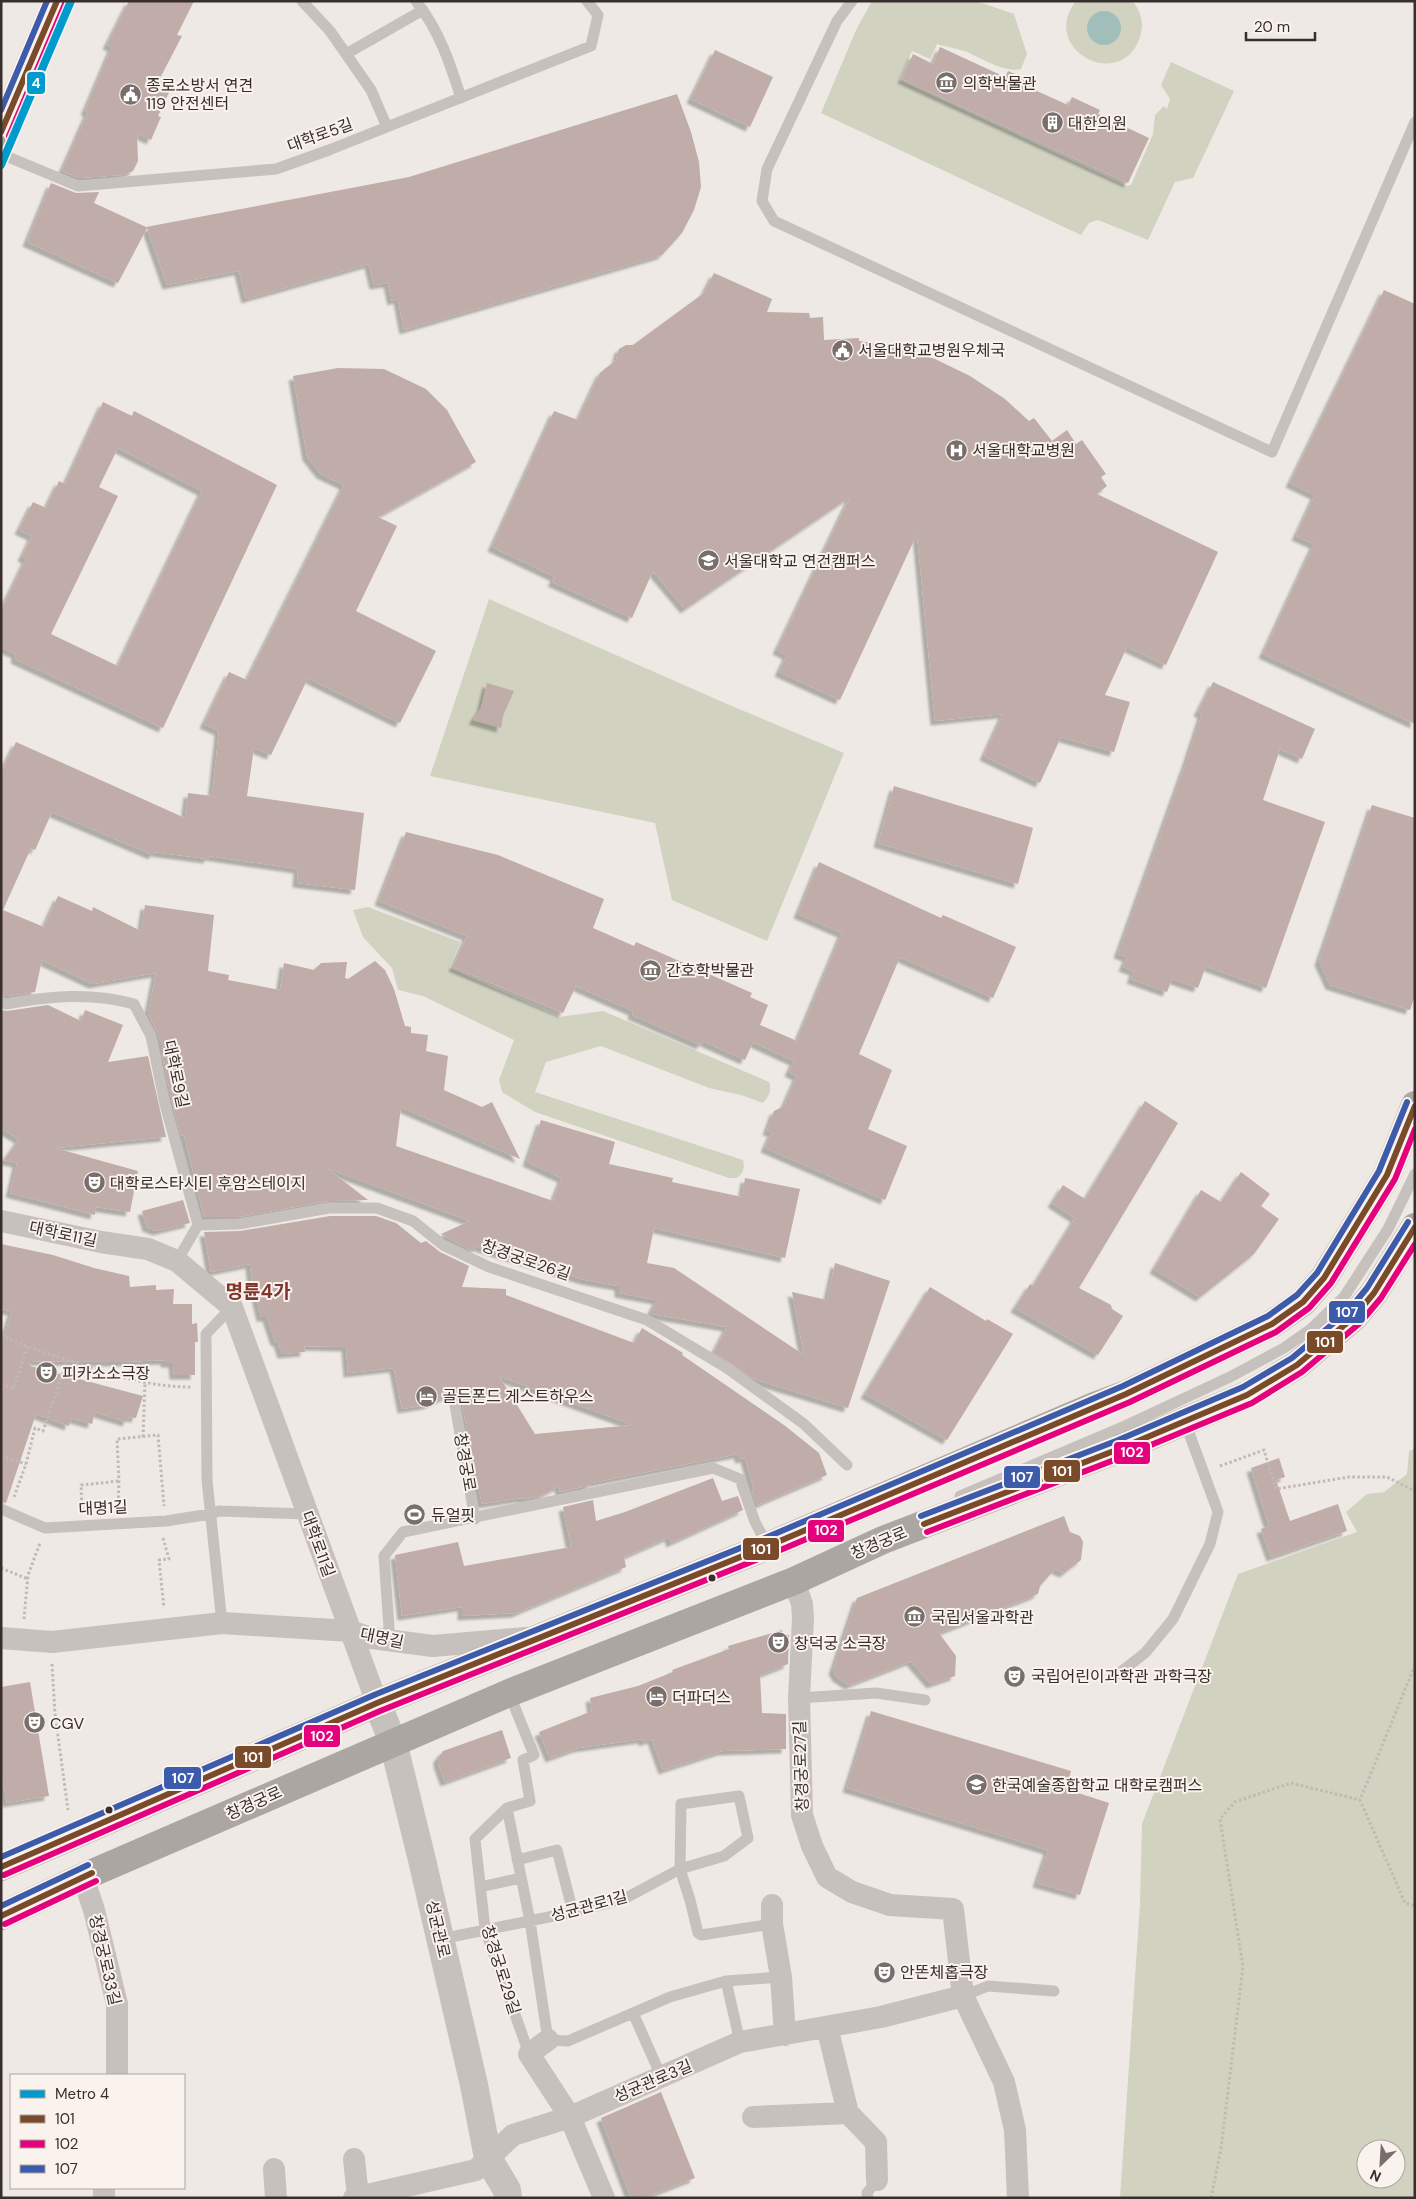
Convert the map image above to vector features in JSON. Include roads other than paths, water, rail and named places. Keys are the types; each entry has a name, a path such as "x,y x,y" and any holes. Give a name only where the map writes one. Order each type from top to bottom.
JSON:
{"main road":[{"path":"1,133 7,104 57,1"},
{"path":"1,1867 377,1703 768,1546 1126,1394 1272,1324 1303,1302 1324,1278 1387,1175 1415,1105"},
{"name":"창경궁로","path":"1,1916 83,1877 509,1693 794,1580 883,1540 1185,1422 1248,1395 1297,1365 1333,1337 1354,1317 1374,1293 1415,1227"}],"street":[{"name":"대학로11길","path":"1,1221 101,1242 148,1249 177,1261 232,1307 377,1703"},
{"name":"창경궁로27길","path":"794,1580 802,1604 803,1618 799,1698 802,1815 812,1846 827,1876 852,1892 890,1905 952,1909 963,1996 1004,2082 1015,2130 1018,2198"},
{"name":"대명길","path":"12,1639 52,1642 222,1623 350,1631 390,1642 433,1646 542,1636"},
{"name":"성균관로","path":"377,1703 392,1742 441,1939 474,2085 488,2158 507,2190 508,2198"},
{"name":"창경궁로33길","path":"83,1877 94,1910 117,2004 118,2074"},
{"path":"772,1914 785,2035"},
{"name":"성균관로3길","path":"488,2158 513,2135 570,2116 740,2042 827,2027 909,2010 963,1996"},
{"path":"827,2027 848,2113 876,2142 872,2189"},
{"path":"529,2054 548,2040"},
{"name":"창경궁로29길","path":"529,2054 570,2116 604,2198"},
{"path":"753,2117 848,2113"},
{"path":"354,2159 356,2197 476,2170 488,2158"},
{"path":"274,2169 276,2198"}],"lane":[{"path":"302,1 330,31 371,90 387,127"},
{"name":"대학로5길","path":"1,154 78,186 276,169 591,46 598,15 587,1"},
{"path":"852,1 837,21 767,169 762,201 774,221 1272,452 1415,122"},
{"path":"346,54 419,6 430,18 444,47 461,98"},
{"name":"대학로9길","path":"1,1002 6,1004 64,995 124,1001 134,1004 151,1036 165,1104 198,1225"},
{"path":"819,1556 1125,1426 1230,1377 1284,1348 1311,1329 1344,1297 1388,1229 1415,1174"},
{"name":"창경궁로26길","path":"198,1225 239,1224 329,1208 377,1208 413,1221 443,1245 489,1267 647,1320 728,1368 804,1424 847,1465"},
{"path":"177,1261 198,1225"},
{"path":"222,1623 207,1480 208,1387 206,1334 232,1307"},
{"name":"창경궁로","path":"455,1405 475,1519"},
{"path":"1118,1674 1145,1652 1173,1619 1210,1544 1218,1512 1185,1422"},
{"path":"390,1642 384,1556 403,1532 475,1519 714,1468 740,1479 755,1522 768,1546"},
{"name":"대명1길","path":"5,1510 46,1528 162,1521 219,1511 307,1514"},
{"path":"665,1630 672,1619 756,1583"},
{"path":"509,1693 534,1755 523,1760 530,1801 507,1808 530,1921"},
{"path":"799,1698 876,1693 925,1700"},
{"path":"680,1869 724,1856 748,1838 739,1796 681,1804 680,1869 698,1933 701,1935 772,1914"},
{"name":"창경궁로29길","path":"507,1808 475,1839 486,1929 529,2054"},
{"path":"518,1860 557,1850 573,1912"},
{"name":"성균관로1길","path":"441,1939 573,1912 624,1899 680,1869"},
{"path":"480,1887 521,1878"},
{"name":"성균관로1길","path":"530,1921 548,2040"},
{"path":"548,2040 568,2041 670,1996 726,1981 780,1977"},
{"path":"726,1981 740,2042"},
{"path":"963,1996 988,1986 1054,1991"},
{"path":"633,2013 661,2076"}],"water":[{"path":"1104,11 1111,12 1116,16 1120,21 1120,35 1116,40 1111,44 1104,45 1097,44 1092,40 1088,35 1087,28 1088,21 1092,16 1097,12"}],"metro line":[{"name":"4","path":"1,165 71,1"}],"place":[{"name":"의학박물관","path":"947,83"},
{"name":"종로소방서 연견 119 안전센터","path":"130,94"},
{"name":"대한의원","path":"1052,123"},
{"name":"서울대학교병원우체국","path":"842,350"},
{"name":"서울대학교병원","path":"956,450"},
{"name":"서울대학교 연건캠퍼스","path":"708,561"},
{"name":"간호학박물관","path":"650,970"},
{"name":"대학로스타시티 후암스테이지","path":"94,1183"},
{"name":"피카소소극장","path":"46,1373"},
{"name":"골든폰드 게스트하우스","path":"426,1396"},
{"name":"듀얼핏","path":"415,1515"},
{"name":"국립서울과학관","path":"915,1617"},
{"name":"창덕궁 소극장","path":"778,1643"},
{"name":"국립어린이과학관 과학극장","path":"1015,1676"},
{"name":"더파더스","path":"656,1697"},
{"name":"CGV","path":"34,1723"},
{"name":"한국예술종합학교 대학로캠퍼스","path":"976,1785"},
{"name":"안똔체홉극장","path":"884,1972"}],"district":[{"name":"명륜4가","path":"258,1291"}]}
